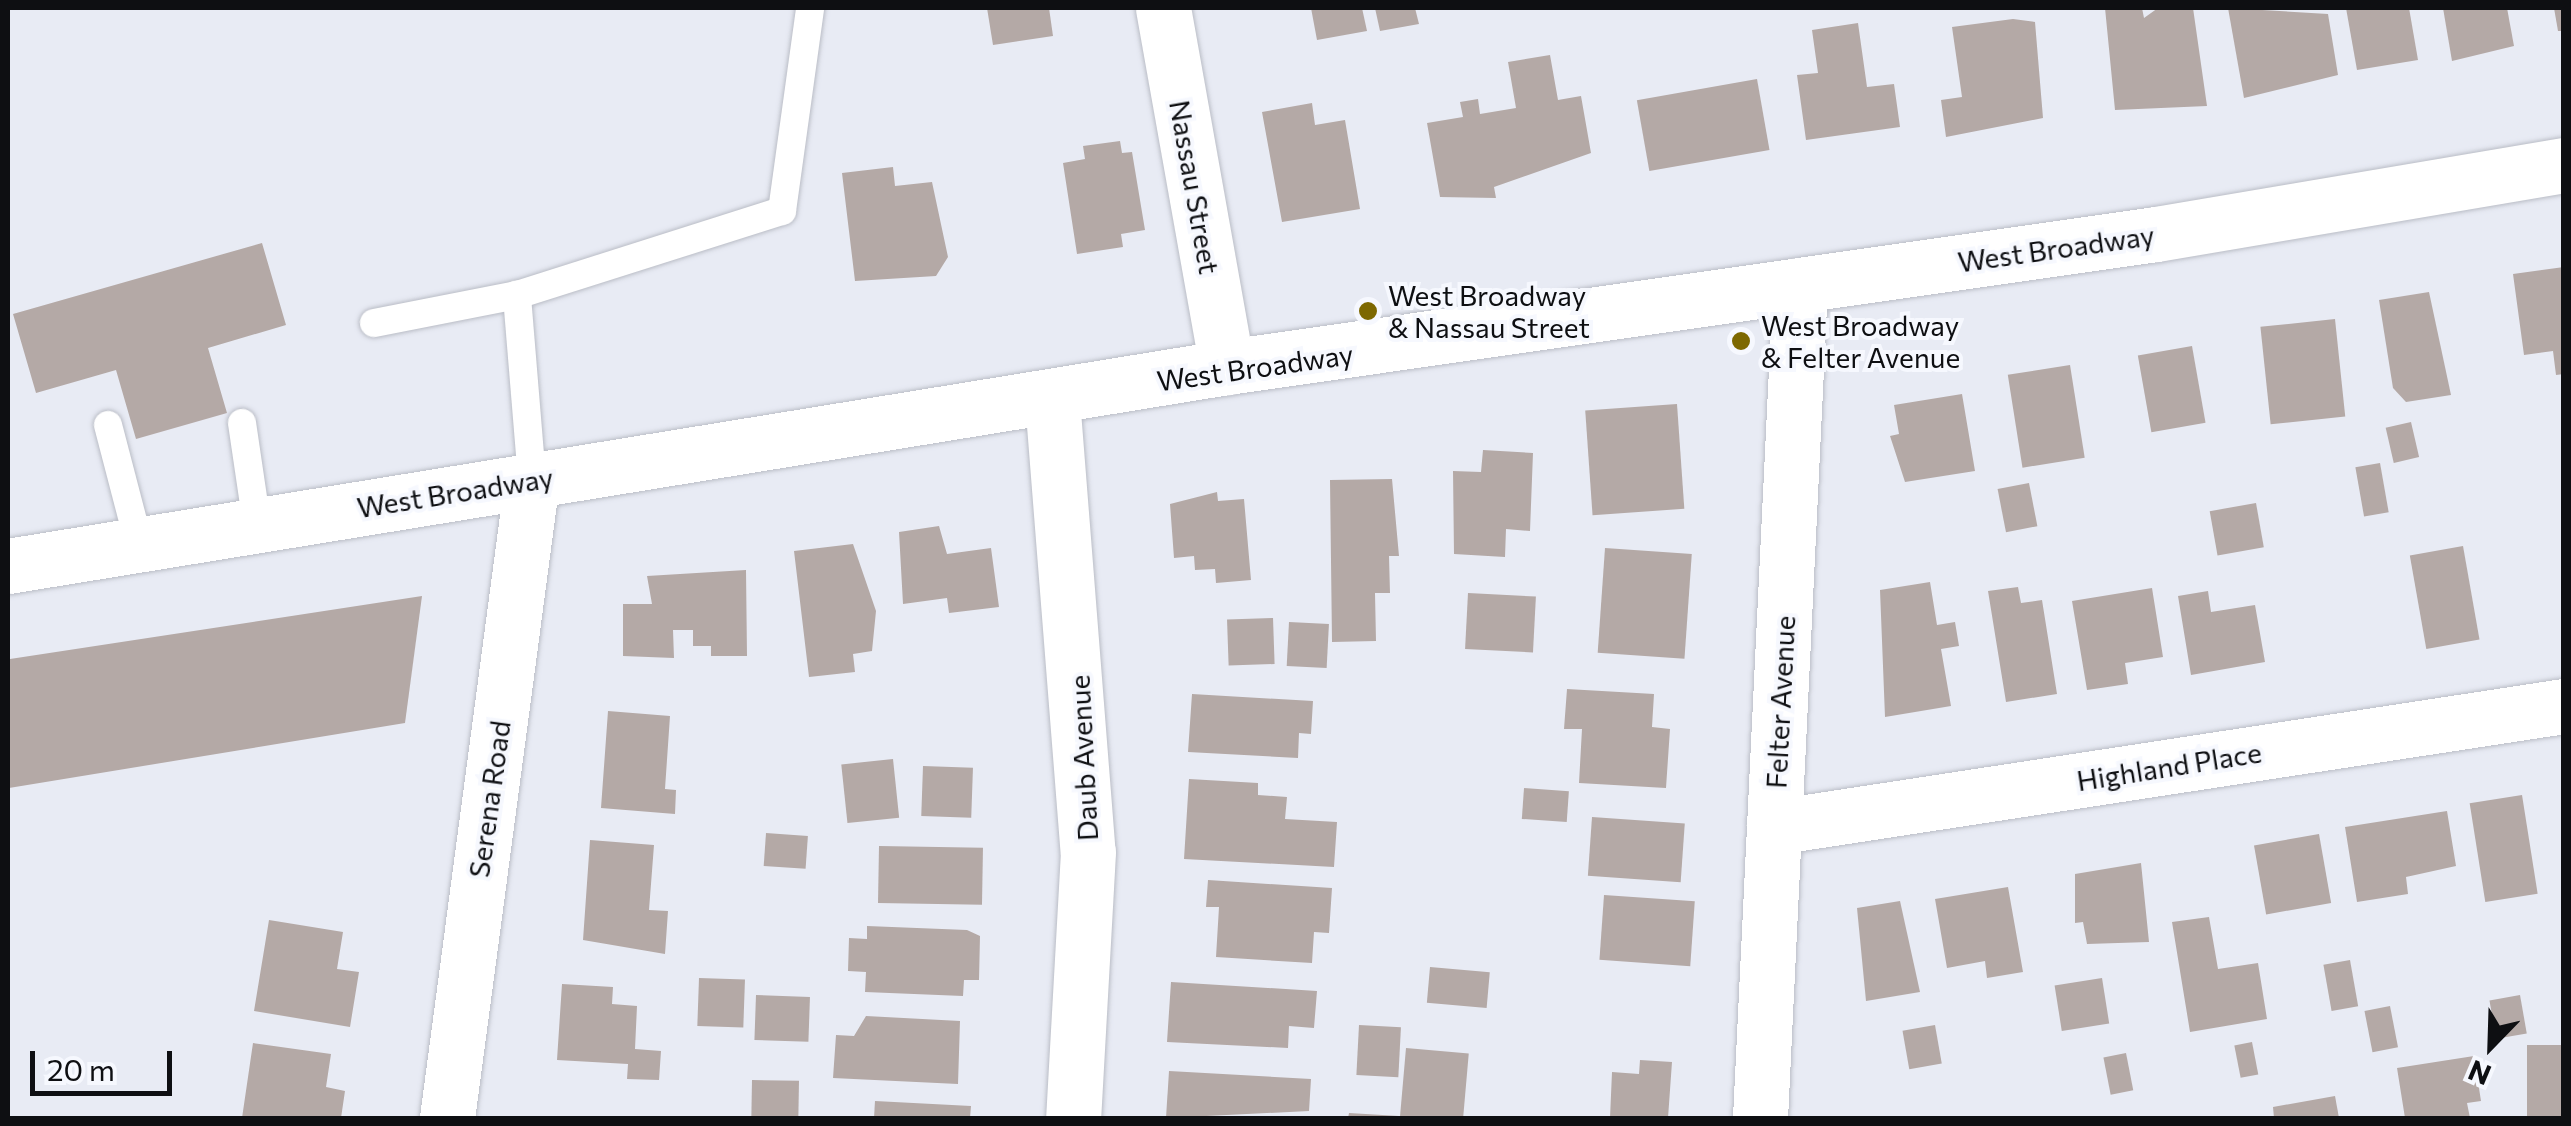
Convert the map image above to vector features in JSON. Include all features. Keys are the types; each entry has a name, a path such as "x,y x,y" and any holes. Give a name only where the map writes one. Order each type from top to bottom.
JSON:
{"street":[{"name":"Nassau Street","path":"1163,8 1226,367"},
{"name":"West Broadway","path":"8,566 532,479 1052,399 1226,367 1800,285 2564,165"},
{"name":"Felter Avenue","path":"1760,1118 1800,285"},
{"name":"Daub Avenue","path":"1052,399 1088,852 1073,1118"},
{"name":"Serena Road","path":"447,1118 532,479"},
{"name":"Highland Place","path":"1774,827 2564,706"}],"lane":[{"path":"374,323 517,296 782,211 810,8"},
{"path":"517,296 532,479"},
{"path":"242,423 257,524"},
{"path":"108,425 139,544"}],"building":[{"path":"987,8 1049,8 1053,36 993,45"},
{"path":"1311,8 1362,8 1367,31 1317,40"},
{"path":"1375,8 1415,8 1419,24 1380,31"},
{"path":"2105,8 2142,8 2144,18 2158,8 2193,8 2207,106 2115,110"},
{"path":"2228,8 2328,14 2338,75 2244,98"},
{"path":"2346,8 2409,8 2418,60 2357,70"},
{"path":"2443,8 2507,8 2514,46 2452,61"},
{"path":"2554,8 2564,8 2564,31 2558,31"},
{"path":"2013,19 2035,22 2043,118 1946,137 1941,100 1962,97 1952,27"},
{"path":"1858,23 1867,87 1894,84 1900,127 1806,140 1797,75 1818,73 1812,30"},
{"path":"1550,55 1558,100 1581,96 1591,153 1494,187 1496,198 1440,197 1427,123 1463,117 1460,102 1478,99 1480,114 1516,108 1508,62"},
{"path":"1757,79 1770,150 1649,171 1637,100"},
{"path":"1312,103 1315,125 1345,120 1360,209 1282,222 1262,112"},
{"path":"1120,141 1122,153 1132,152 1145,230 1121,234 1123,247 1077,254 1063,163 1085,159 1083,146"},
{"path":"893,167 895,186 932,182 948,257 936,276 855,281 842,173"},
{"path":"262,243 286,325 208,348 227,413 136,439 116,370 36,393 13,314"},
{"path":"2564,267 2564,374 2556,375 2553,351 2524,355 2513,274"},
{"path":"2429,292 2451,395 2406,402 2393,388 2379,300"},
{"path":"2335,319 2345,416 2271,424 2260,327"},
{"path":"2192,346 2206,423 2151,432 2138,356"},
{"path":"2070,365 2085,458 2022,468 2008,375"},
{"path":"1962,394 1975,471 1905,482 1890,436 1899,434 1894,405"},
{"path":"1677,404 1684,509 1593,515 1585,410"},
{"path":"2411,422 2419,457 2394,463 2386,428"},
{"path":"1483,450 1533,453 1530,531 1506,529 1505,557 1454,554 1453,471 1481,472"},
{"path":"2380,463 2389,512 2364,517 2355,467"},
{"path":"1392,479 1399,556 1389,556 1390,593 1375,593 1376,641 1332,642 1330,480"},
{"path":"2029,483 2037,526 2006,532 1998,489"},
{"path":"1217,492 1218,501 1244,499 1251,580 1216,583 1215,569 1195,570 1194,556 1174,558 1170,504"},
{"path":"2256,503 2264,547 2218,555 2210,511"},
{"path":"939,526 947,554 991,548 999,607 949,613 947,598 903,604 899,532"},
{"path":"853,544 876,611 872,651 853,654 855,672 809,677 794,551"},
{"path":"2463,546 2479,640 2426,649 2410,555"},
{"path":"1605,548 1692,554 1684,659 1598,653"},
{"path":"746,570 747,656 711,656 711,646 693,646 693,630 673,630 674,658 623,656 623,604 652,604 647,576"},
{"path":"1930,582 1937,625 1955,622 1959,646 1941,649 1951,706 1885,717 1880,590"},
{"path":"2018,587 2021,603 2042,600 2057,694 2006,702 1988,591"},
{"path":"2152,588 2163,657 2125,663 2128,684 2087,690 2072,601"},
{"path":"2208,591 2211,612 2255,605 2265,662 2191,675 2178,596"},
{"path":"1468,593 1536,597 1533,652 1465,649"},
{"path":"422,596 405,723 9,788 10,659"},
{"path":"1273,618 1275,664 1229,666 1227,620"},
{"path":"1289,622 1329,624 1327,668 1287,666"},
{"path":"1567,689 1654,694 1652,727 1670,729 1666,788 1579,783 1582,729 1564,729"},
{"path":"1192,694 1313,701 1311,734 1299,733 1298,758 1188,752"},
{"path":"608,711 670,716 665,789 676,790 675,814 601,808"},
{"path":"893,759 899,818 847,823 841,764"},
{"path":"923,766 973,768 971,818 921,816"},
{"path":"1189,779 1258,783 1258,795 1287,797 1285,819 1337,822 1334,867 1184,859"},
{"path":"1524,788 1569,791 1567,822 1522,819"},
{"path":"2522,795 2538,894 2485,902 2470,803"},
{"path":"2447,811 2456,866 2406,877 2408,894 2357,902 2345,827"},
{"path":"1592,817 1685,823 1681,882 1588,876"},
{"path":"766,833 808,836 806,869 764,866"},
{"path":"2319,834 2331,903 2266,914 2254,845"},
{"path":"590,840 654,845 649,910 668,911 665,954 583,940"},
{"path":"879,846 983,848 982,905 878,903"},
{"path":"2141,863 2149,942 2087,944 2083,922 2075,923 2075,874"},
{"path":"1208,880 1332,888 1329,933 1314,932 1312,963 1216,957 1219,907 1206,907"},
{"path":"2008,887 2023,972 1987,978 1985,961 1947,968 1935,899"},
{"path":"1604,895 1695,901 1690,966 1599,960"},
{"path":"1900,901 1920,992 1866,1001 1857,908"},
{"path":"2209,917 2218,969 2258,963 2267,1019 2190,1032 2172,922"},
{"path":"269,920 343,932 337,969 359,972 350,1027 254,1011"},
{"path":"867,926 967,930 980,936 979,980 964,980 963,996 865,992 866,972 848,971 849,938 867,939"},
{"path":"2350,960 2358,1006 2332,1011 2323,965"},
{"path":"1430,967 1490,972 1487,1008 1427,1003"},
{"path":"699,978 745,980 743,1028 697,1026"},
{"path":"2102,978 2109,1023 2062,1031 2055,986"},
{"path":"1171,982 1317,991 1314,1028 1289,1026 1288,1048 1167,1042"},
{"path":"562,984 613,987 612,1004 637,1006 635,1049 661,1051 659,1080 627,1079 628,1064 557,1060"},
{"path":"756,995 810,997 808,1042 754,1040"},
{"path":"2520,995 2527,1033 2496,1039 2489,1000"},
{"path":"2390,1006 2398,1047 2372,1052 2364,1011"},
{"path":"866,1016 960,1021 958,1084 833,1078 836,1035 854,1036"},
{"path":"1359,1025 1401,1027 1398,1077 1356,1075"},
{"path":"1935,1025 1942,1063 1909,1069 1903,1031"},
{"path":"2252,1042 2258,1074 2241,1078 2234,1045"},
{"path":"253,1043 331,1054 326,1087 345,1091 341,1118 242,1118"},
{"path":"2527,1045 2564,1045 2564,1118 2527,1118"},
{"path":"1406,1048 1469,1053 1463,1118 1400,1117"},
{"path":"2126,1053 2133,1090 2111,1095 2103,1057"},
{"path":"2474,1056 2481,1101 2467,1103 2470,1118 2405,1118 2397,1068"},
{"path":"1640,1060 1672,1062 1668,1118 1610,1118 1612,1072 1639,1074"},
{"path":"1169,1071 1311,1079 1309,1111 1166,1118"},
{"path":"752,1080 799,1081 798,1118 751,1118"},
{"path":"2335,1096 2339,1118 2274,1118 2273,1107"},
{"path":"875,1101 971,1106 970,1118 874,1118"},
{"path":"1349,1113 1399,1116 1399,1118 1348,1118"}],"place":[{"name":"West Broadway & Nassau Street","path":"1368,311"},
{"name":"West Broadway & Felter Avenue","path":"1741,341"}]}
